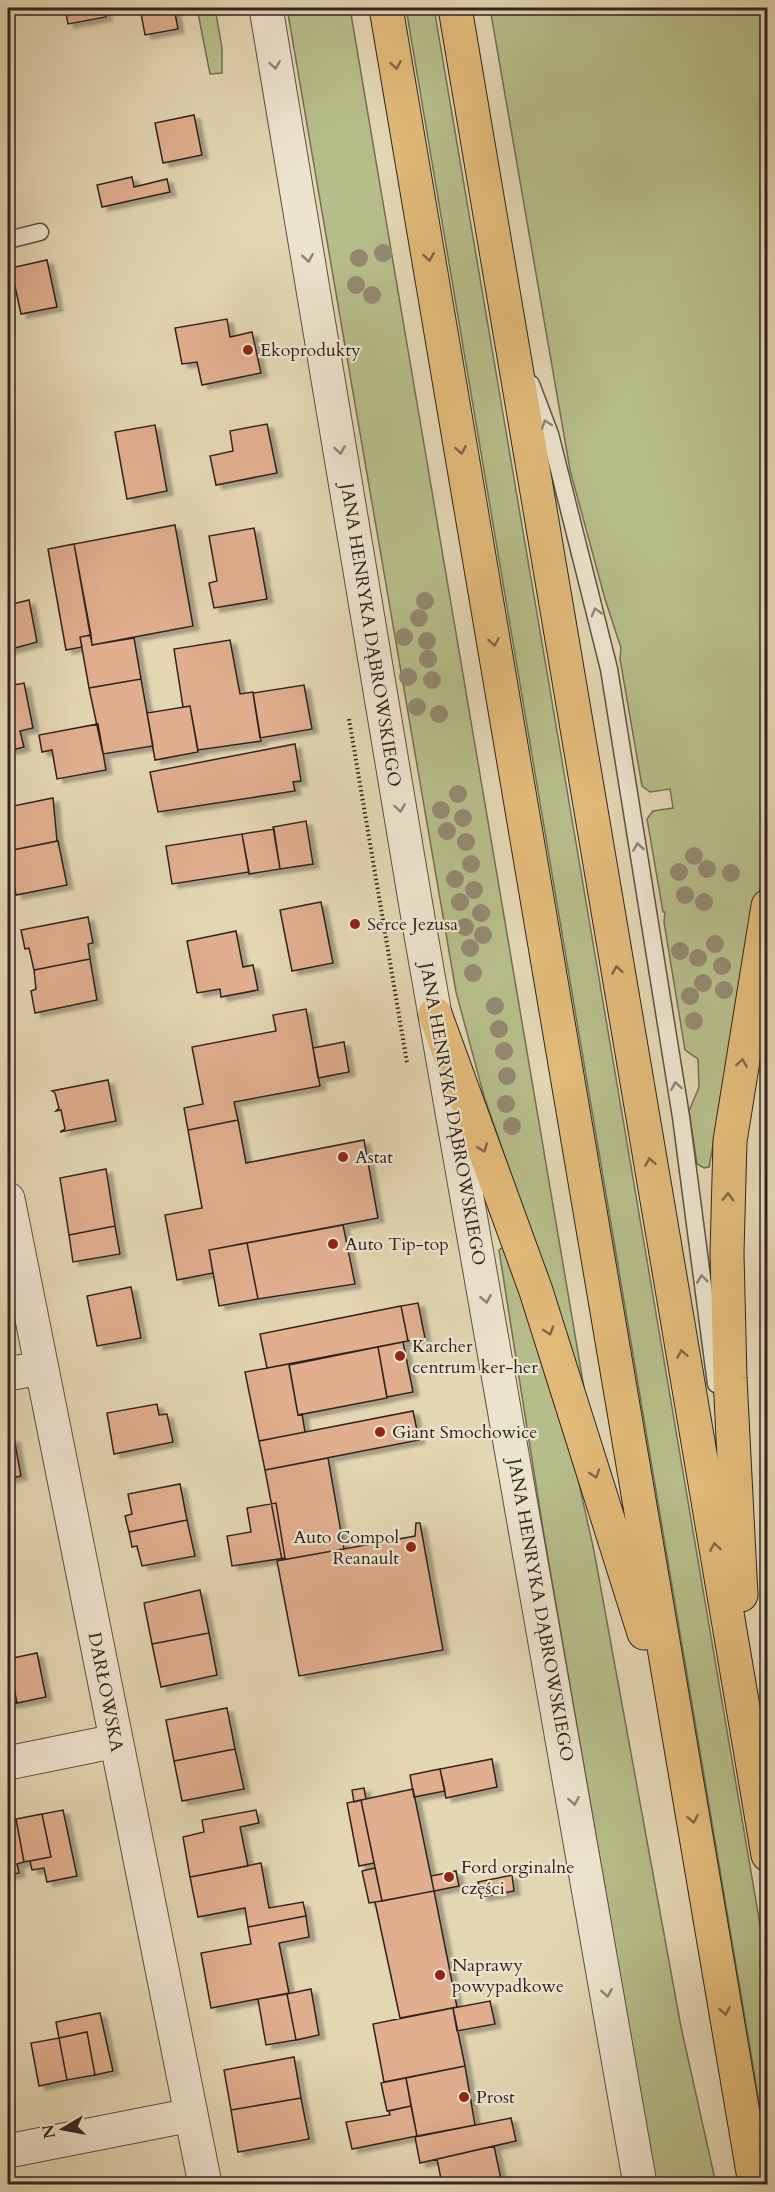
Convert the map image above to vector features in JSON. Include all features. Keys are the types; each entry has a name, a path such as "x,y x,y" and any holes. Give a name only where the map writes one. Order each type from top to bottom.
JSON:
{"main road":[{"path":"386,8 755,2184"},
{"path":"455,8 768,1855"},
{"path":"750,1749 727,1253 730,1141 767,913"},
{"path":"435,1014 562,1370 683,1761"}],"street":[{"name":"JANA HENRYKA DĄBROWSKIEGO","path":"266,8 435,1014 640,2184"},
{"name":"DARŁOWSKA","path":"8,1199 205,2184"},
{"path":"8,1374 40,1368"},
{"path":"8,1763 116,1741"},
{"path":"8,2151 192,2115"}],"lane":[{"path":"8,240 40,232"},
{"path":"508,327 550,434 602,636 681,1118 708,1328 738,1524"}],"green space":[{"path":"197,8 215,8 222,48 222,73 210,74"},
{"path":"287,8 350,8 584,1388 484,1096 456,992"},
{"path":"406,8 434,8 767,1966 767,2149"},
{"path":"490,8 767,8 767,852 709,1167 704,1168 697,1164 689,1111 699,1087 698,1059 685,1050 664,922 665,912 663,912 647,819 653,811 673,808 670,789 650,792 642,786 620,659 621,648 605,599 570,470"},
{"path":"505,1246 572,1452 594,1551 681,2027 716,2184 656,2184 542,1523 499,1250"}],"building":[{"path":"65,8 105,8 106,17 68,24"},
{"path":"140,8 174,8 178,29 145,35"},
{"path":"194,115 202,155 163,163 155,123"},
{"path":"132,177 134,187 167,179 170,192 102,207 97,185"},
{"path":"47,260 57,307 21,314 11,268"},
{"path":"227,319 230,337 252,332 261,373 202,385 197,362 182,364 175,328"},
{"path":"267,424 277,473 216,485 210,456 233,451 230,431"},
{"path":"155,425 167,491 127,499 115,432"},
{"path":"175,525 193,626 92,645 74,544"},
{"path":"254,528 267,599 214,608 209,583 217,581 209,536"},
{"path":"74,544 91,635 80,637 82,647 66,650 48,549"},
{"path":"29,600 37,642 8,650 8,605"},
{"path":"91,635 92,645 134,638 141,679 89,688 80,637"},
{"path":"230,640 240,694 253,692 261,741 198,750 190,706 183,707 174,649"},
{"path":"141,679 153,746 103,754 89,688"},
{"path":"24,683 33,728 20,731 24,747 8,751 8,686"},
{"path":"304,685 312,729 260,738 253,693"},
{"path":"190,706 198,752 155,760 147,713"},
{"path":"98,724 106,770 57,779 52,750 42,752 39,735"},
{"path":"295,744 301,781 293,782 295,791 158,812 150,772"},
{"path":"53,798 57,841 8,851 8,807"},
{"path":"306,821 313,864 280,869 273,827"},
{"path":"274,829 280,869 249,874 242,834"},
{"path":"242,834 249,872 172,884 166,846"},
{"path":"58,841 67,885 16,895 11,872 8,872 8,851"},
{"path":"321,902 333,963 292,971 280,910"},
{"path":"88,917 93,943 88,944 90,959 34,970 29,948 25,949 21,930"},
{"path":"236,931 243,967 253,965 258,990 221,997 220,989 197,993 187,941"},
{"path":"90,959 97,1000 35,1013 31,991 36,989 34,970"},
{"path":"306,1009 320,1086 234,1102 238,1120 188,1130 184,1108 203,1104 192,1047 276,1031 273,1015"},
{"path":"344,1042 349,1072 318,1078 313,1048"},
{"path":"108,1080 116,1121 60,1132 65,1129 61,1110 56,1111 59,1108 55,1093 52,1091"},
{"path":"238,1120 246,1163 364,1140 378,1218 209,1250 213,1273 177,1280 165,1215 202,1208 188,1130"},
{"path":"106,1169 115,1226 69,1235 60,1178"},
{"path":"343,1225 355,1284 258,1299 247,1243"},
{"path":"115,1226 120,1254 73,1262 69,1235"},
{"path":"247,1243 258,1299 219,1306 209,1250"},
{"path":"131,1287 141,1338 97,1346 87,1296"},
{"path":"418,1303 425,1338 408,1341 401,1306"},
{"path":"401,1306 408,1341 267,1368 260,1334"},
{"path":"403,1342 413,1392 387,1397 378,1347"},
{"path":"378,1347 387,1398 298,1415 289,1365"},
{"path":"289,1364 298,1415 302,1414 305,1432 259,1441 245,1372"},
{"path":"157,1404 159,1415 167,1414 173,1442 114,1454 107,1413"},
{"path":"413,1411 419,1440 265,1470 259,1441"},
{"path":"14,1438 21,1476 8,1479 8,1439"},
{"path":"328,1458 344,1549 282,1560 265,1470"},
{"path":"180,1484 187,1520 129,1532 125,1516 132,1514 128,1494"},
{"path":"276,1503 285,1558 232,1566 227,1536 251,1532 247,1508"},
{"path":"187,1520 195,1556 142,1566 137,1546 132,1547 129,1532"},
{"path":"416,1523 420,1523 443,1650 299,1676 277,1561 415,1536"},
{"path":"200,1590 209,1633 152,1644 144,1603"},
{"path":"209,1633 217,1675 161,1687 152,1644"},
{"path":"37,1653 46,1697 17,1703 8,1659"},
{"path":"8,1659 17,1703 8,1704"},
{"path":"227,1708 235,1749 174,1761 166,1720"},
{"path":"235,1749 244,1789 182,1801 174,1761"},
{"path":"492,1759 497,1787 446,1798 440,1769"},
{"path":"440,1769 445,1791 414,1797 410,1775"},
{"path":"364,1788 366,1799 354,1802 352,1790"},
{"path":"413,1789 434,1891 382,1901 361,1800"},
{"path":"361,1800 374,1863 359,1866 347,1803"},
{"path":"63,1810 77,1876 47,1882 44,1868 32,1870 30,1861 51,1857 42,1814"},
{"path":"256,1810 259,1823 240,1827 248,1866 190,1877 183,1837 204,1832 202,1820"},
{"path":"42,1814 51,1857 24,1862 16,1819"},
{"path":"16,1819 24,1862 17,1864 19,1873 8,1875 8,1820"},
{"path":"261,1863 269,1908 303,1902 306,1916 248,1927 245,1908 198,1917 190,1877"},
{"path":"375,1868 382,1901 369,1903 362,1871"},
{"path":"456,1871 459,1886 434,1891 431,1876"},
{"path":"512,1875 514,1891 482,1897 478,1882"},
{"path":"434,1891 457,2007 400,2018 375,1902"},
{"path":"306,1916 309,1937 279,1943 289,1993 211,2008 201,1953 251,1944 248,1927"},
{"path":"311,1989 319,2035 296,2040 287,1994"},
{"path":"287,1994 296,2040 266,2045 258,1999"},
{"path":"490,2001 495,2024 457,2031 453,2008"},
{"path":"453,2008 465,2066 384,2082 373,2024"},
{"path":"100,2013 113,2071 95,2075 87,2032 59,2038 56,2022"},
{"path":"87,2032 95,2075 67,2080 59,2038"},
{"path":"59,2038 67,2080 39,2086 31,2043"},
{"path":"294,2057 301,2098 231,2110 224,2070"},
{"path":"465,2066 475,2125 417,2136 406,2078"},
{"path":"406,2078 411,2106 387,2111 381,2083"},
{"path":"301,2098 309,2139 238,2152 231,2110"},
{"path":"411,2106 417,2136 352,2149 346,2122 390,2115 389,2111"},
{"path":"511,2118 516,2141 420,2163 415,2137"},
{"path":"494,2146 502,2184 442,2184 437,2159"},
{"path":"161,2178 162,2184 139,2184 139,2183"}],"place":[{"name":"Ekoprodukty","path":"248,350"},
{"name":"Serce Jezusa","path":"355,924"},
{"name":"Astat","path":"343,1157"},
{"name":"Auto Tip-top","path":"333,1244"},
{"name":"Karcher centrum ker-her","path":"400,1356"},
{"name":"Giant Smochowice","path":"380,1432"},
{"name":"Auto Compol Reanault","path":"411,1547"},
{"name":"Ford orginalne części","path":"449,1877"},
{"name":"Naprawy powypadkowe","path":"440,1975"},
{"name":"Prost","path":"464,2097"}]}
